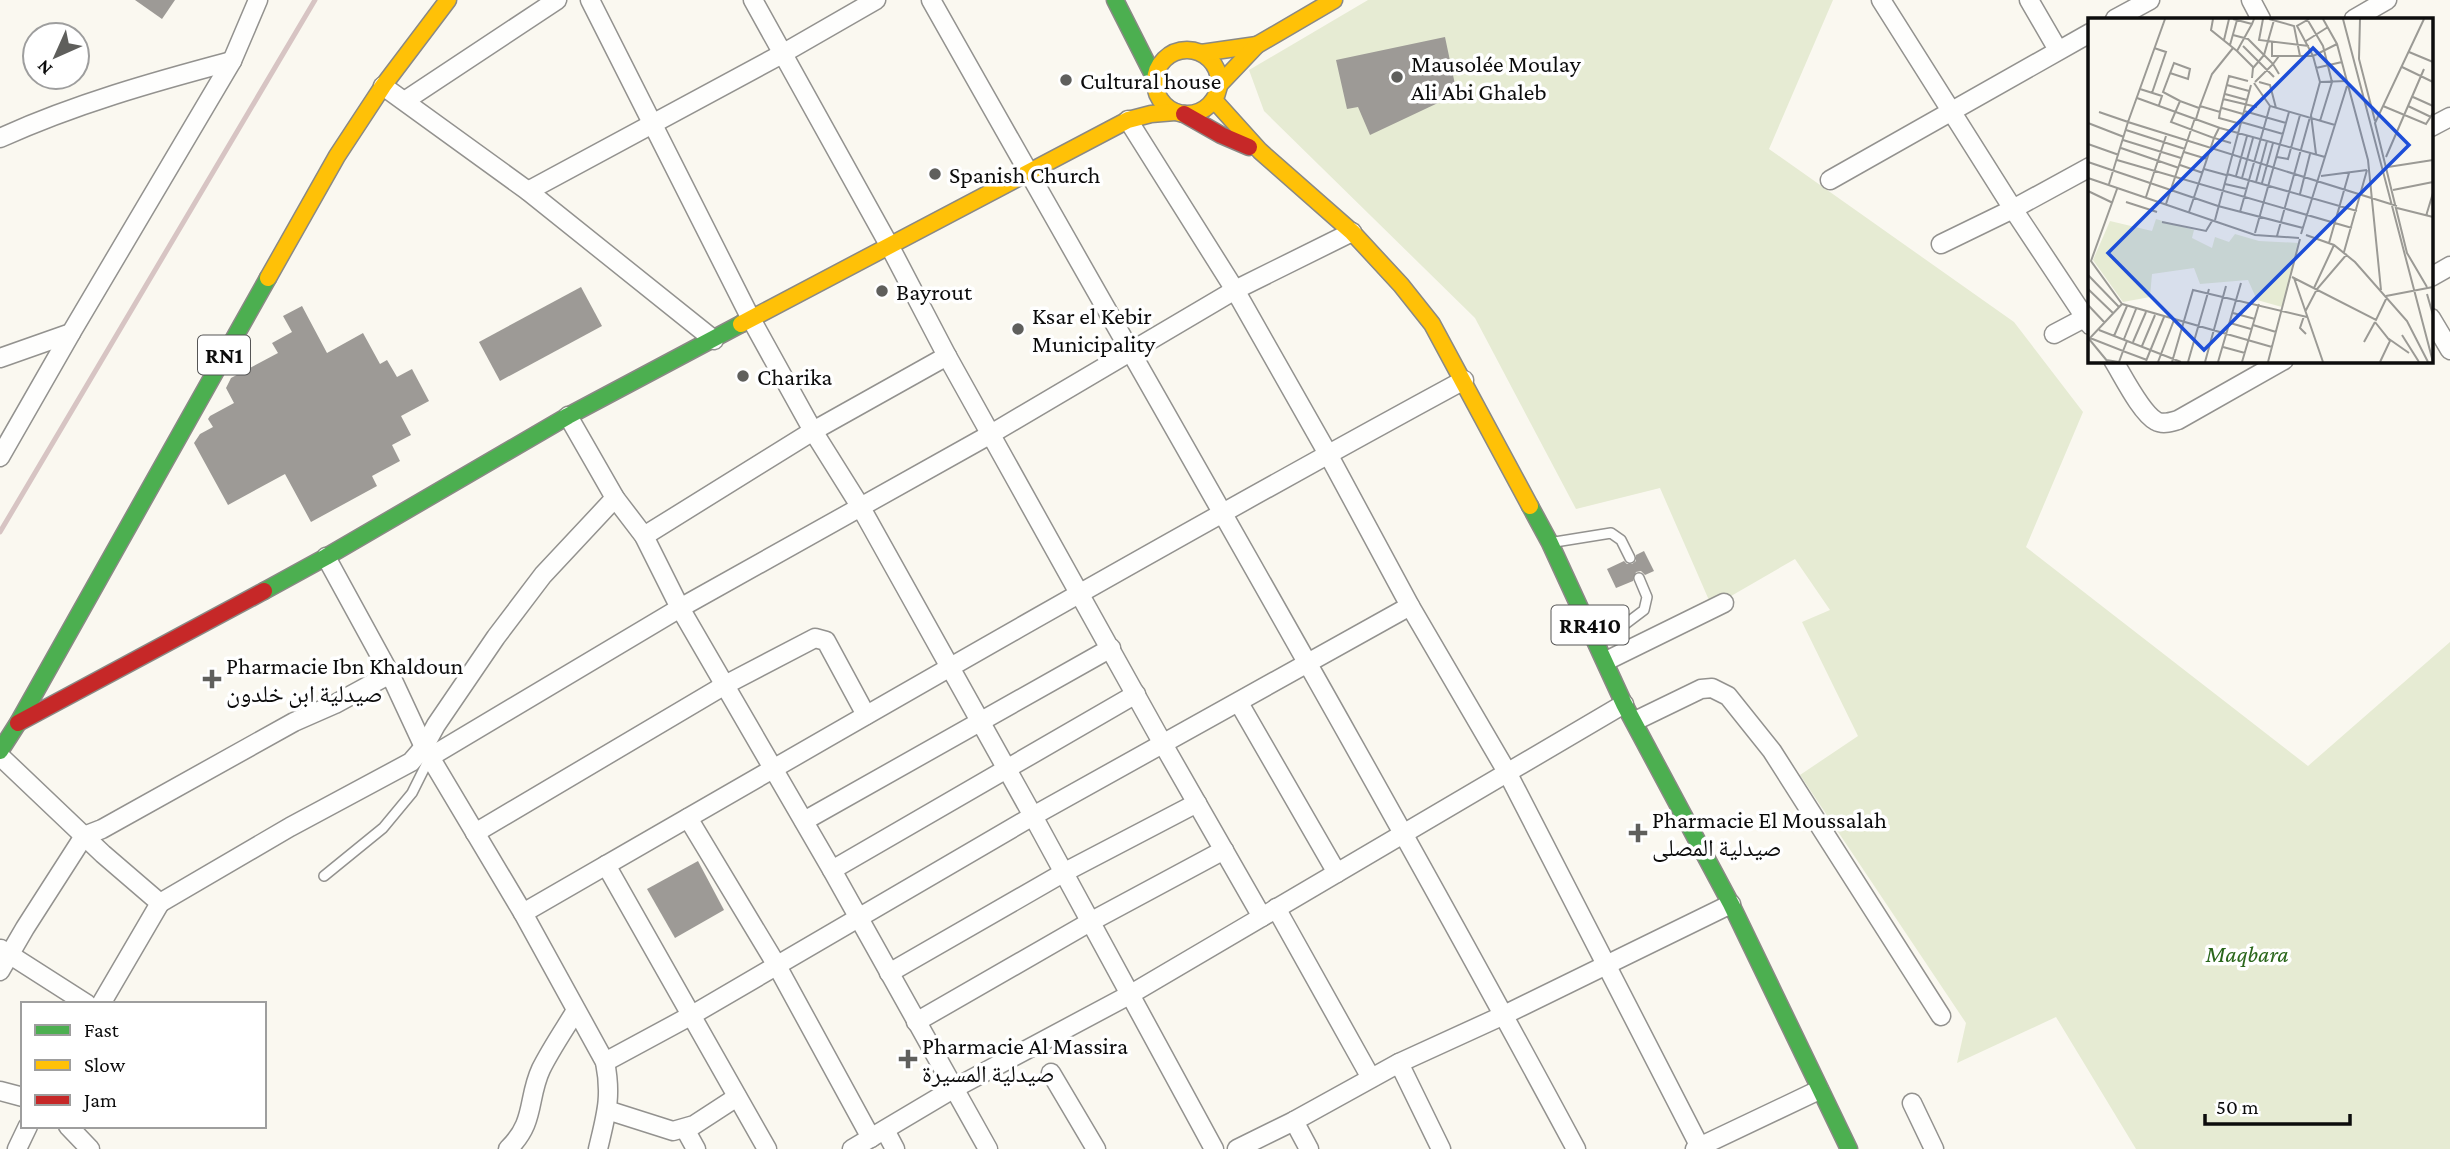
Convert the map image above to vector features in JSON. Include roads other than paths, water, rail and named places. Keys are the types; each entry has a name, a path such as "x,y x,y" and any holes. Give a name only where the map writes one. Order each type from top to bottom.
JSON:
{"main road":[{"name":"RN1","path":"0,751 337,156 383,86 448,0"},
{"name":"RR410","path":"1115,0 1166,106 1221,135 1260,151"},
{"path":"18,723 326,557 568,416 1028,171 1128,120 1151,114 1201,111 1257,45 1334,0"},
{"name":"RR410","path":"1123,19 1161,48"},
{"path":"1128,120 1155,84 1161,48 1201,53 1257,45"},
{"name":"RR410","path":"1201,53 1215,66 1216,93 1260,151 1352,232 1401,285 1432,324 1550,543 1599,644 1624,704 1731,904 1849,1149"}],"street":[{"path":"0,457 232,61 258,0"},
{"path":"406,100 557,0"},
{"path":"590,0 751,319 813,431 860,506 1033,816 1214,1149"},
{"path":"753,0 1163,744 1224,850 1269,913 1371,1078"},
{"path":"528,191 782,54 876,0"},
{"path":"931,0 1404,832 1576,1149"},
{"path":"1881,0 2012,209 2088,319 2054,334"},
{"path":"2029,0 2058,50"},
{"path":"2251,0 2260,18"},
{"path":"2356,18 2387,0"},
{"path":"2117,18 2141,2"},
{"path":"1830,180 2088,34"},
{"path":"0,138 48,116 135,87 232,61"},
{"path":"383,86 406,100 528,191 714,340"},
{"path":"2432,126 2450,117"},
{"path":"1128,120 1235,289 1410,606 1507,772 1698,1148 1819,1090"},
{"path":"1941,244 2088,168"},
{"path":"102,1002 160,903 290,827 392,774 991,433 1235,289 1352,232"},
{"path":"2432,276 2450,267"},
{"path":"2432,320 2450,350"},
{"path":"0,358 71,333"},
{"path":"644,536 813,431 947,356"},
{"path":"2114,362 2148,414 2157,422 2165,424 2178,420 2280,362"},
{"path":"523,913 1222,513 1464,380"},
{"path":"568,416 615,498 644,536 680,608 774,768 988,1149"},
{"path":"427,752 436,725 496,637 543,575 615,498"},
{"path":"326,557 390,674 427,752 523,913 575,1012 605,1062 610,1085 598,1149"},
{"path":"1606,661 1724,603"},
{"path":"605,1062 692,1015 1033,816 1410,606"},
{"path":"475,833 726,685 815,638 825,641 866,715"},
{"path":"804,821 1111,648"},
{"path":"0,971 5,951 84,836 102,829 294,722 335,705 390,674"},
{"path":"1635,721 1701,689 1712,688 1728,696 1772,751 1803,797 1941,1016"},
{"path":"832,870 1136,694"},
{"path":"1239,703 1336,873"},
{"path":"852,1149 953,1089 1130,994 1624,704"},
{"path":"0,756 160,903"},
{"path":"889,973 1063,873 1197,803"},
{"path":"688,818 878,1134 895,1149"},
{"path":"916,1022 1090,922 1224,850"},
{"path":"606,865 766,1149"},
{"path":"1237,1149 1399,1063 1731,904"},
{"path":"5,951 84,1002"},
{"path":"508,1149 520,1138 528,1120 541,1070 575,1012"},
{"path":"1399,1063 1441,1149"},
{"path":"1051,1073 1096,1149"},
{"path":"0,1091 21,1096"},
{"path":"607,1110 673,1131 685,1129 737,1097"},
{"path":"1912,1103 1934,1149"},
{"path":"1294,1121 1309,1149"},
{"path":"18,1149 27,1128"},
{"path":"70,1128 90,1149"},
{"path":"685,1129 696,1149"}],"lane":[{"path":"1550,543 1611,534 1621,540 1630,558"},
{"path":"1599,644 1644,610 1647,597 1639,578"},
{"path":"324,876 383,828 412,793 427,752"}],"railway":[{"path":"0,532 315,0"}],"place":[{"name":"Mausolée Moulay Ali Abi Ghaleb","path":"1397,77"},
{"name":"Cultural house","path":"1066,80"},
{"name":"Spanish Church","path":"935,174"},
{"name":"Bayrout","path":"882,291"},
{"name":"Ksar el Kebir Municipality","path":"1018,329"},
{"name":"Charika","path":"743,376"},
{"name":"Pharmacie Ibn Khaldoun صيدلية ابن خلدون","path":"212,679"},
{"name":"Pharmacie El Moussalah صيدلية المصلى","path":"1638,833"},
{"name":"Pharmacie Al Massira صيدلية المسيرة","path":"908,1059"}],"park label":[{"name":"Maqbara","path":"2247,953"}]}
